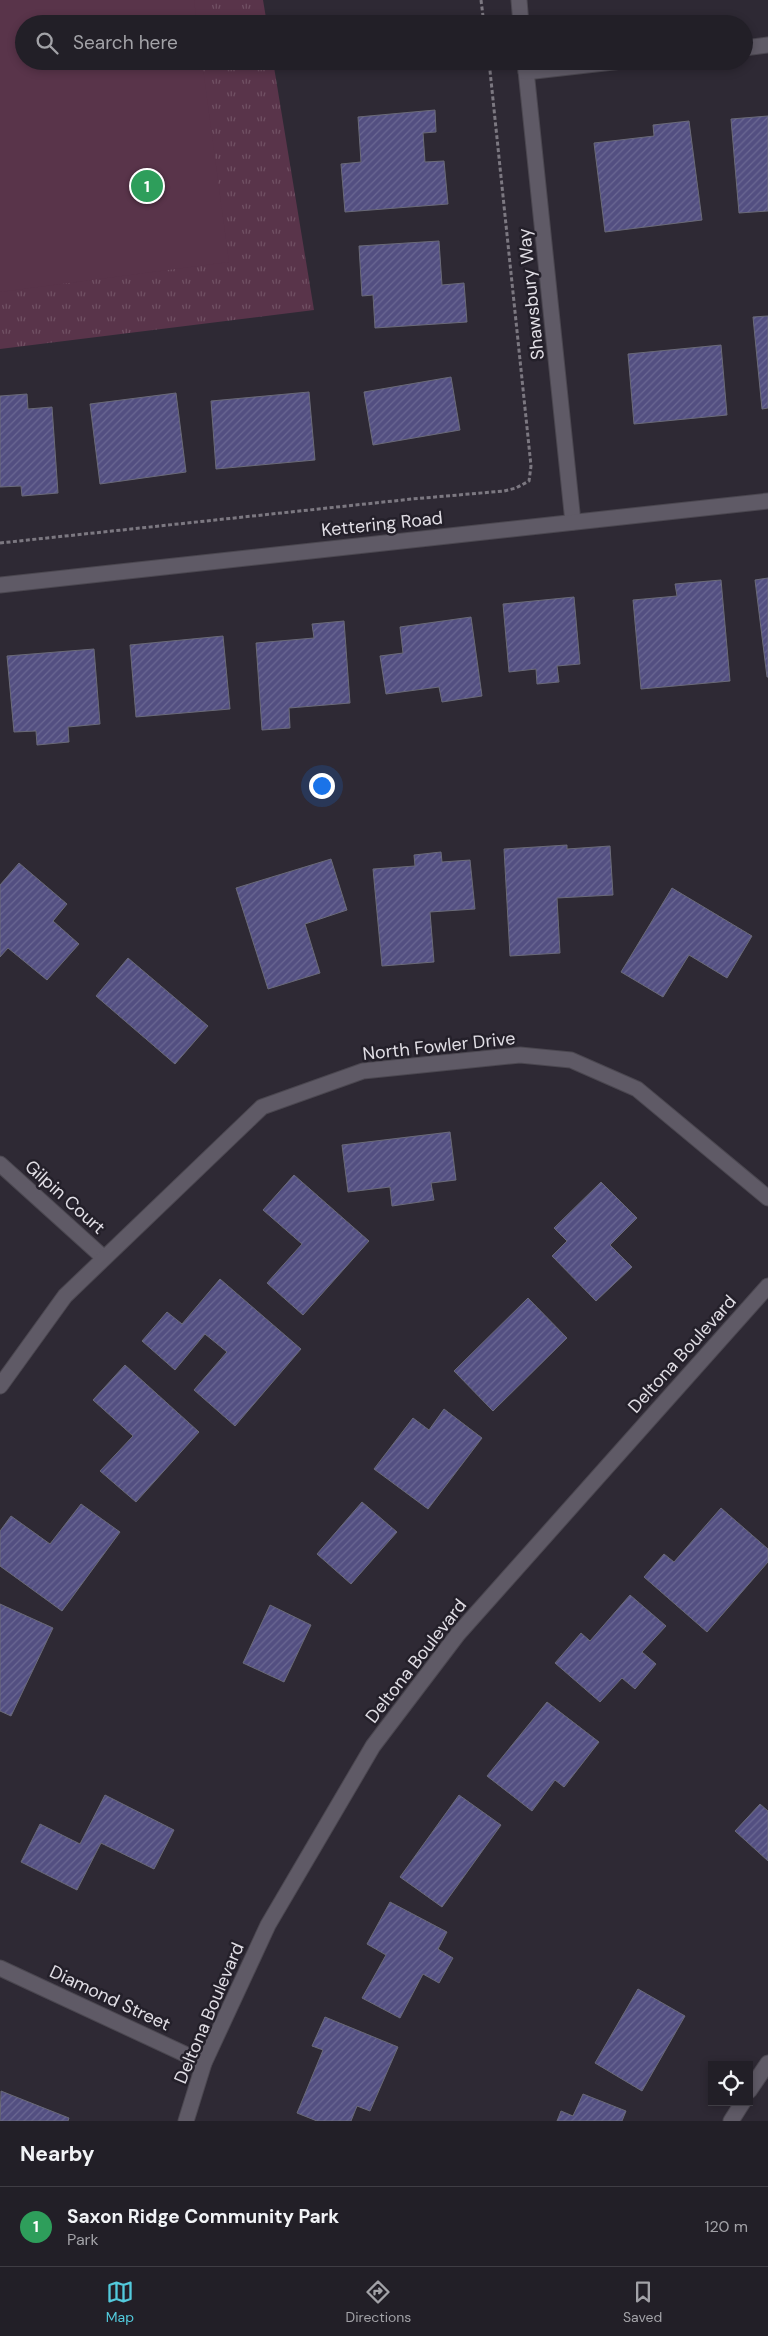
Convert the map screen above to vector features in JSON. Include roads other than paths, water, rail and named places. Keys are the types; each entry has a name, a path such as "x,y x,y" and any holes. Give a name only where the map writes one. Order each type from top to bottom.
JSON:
{"street":[{"path":"519,0 520,15"},
{"path":"753,47 768,45"},
{"name":"Shawsbury Way","path":"526,70 574,522"},
{"name":"Kettering Road","path":"0,585 768,501"},
{"name":"North Fowler Drive","path":"0,1386 65,1296 262,1107 363,1071 520,1055 571,1060 637,1089 768,1198"},
{"name":"Gilpin Court","path":"0,1164 104,1258"},
{"name":"Deltona Boulevard","path":"186,2121 204,2063 268,1925 373,1746 458,1634 768,1286"},
{"name":"Diamond Street","path":"0,1968 204,2063"},
{"path":"753,2085 768,2063"},
{"path":"731,2121 740,2106"}],"place":[{"name":"Saxon Ridge Community Park","path":"147,186"}]}
